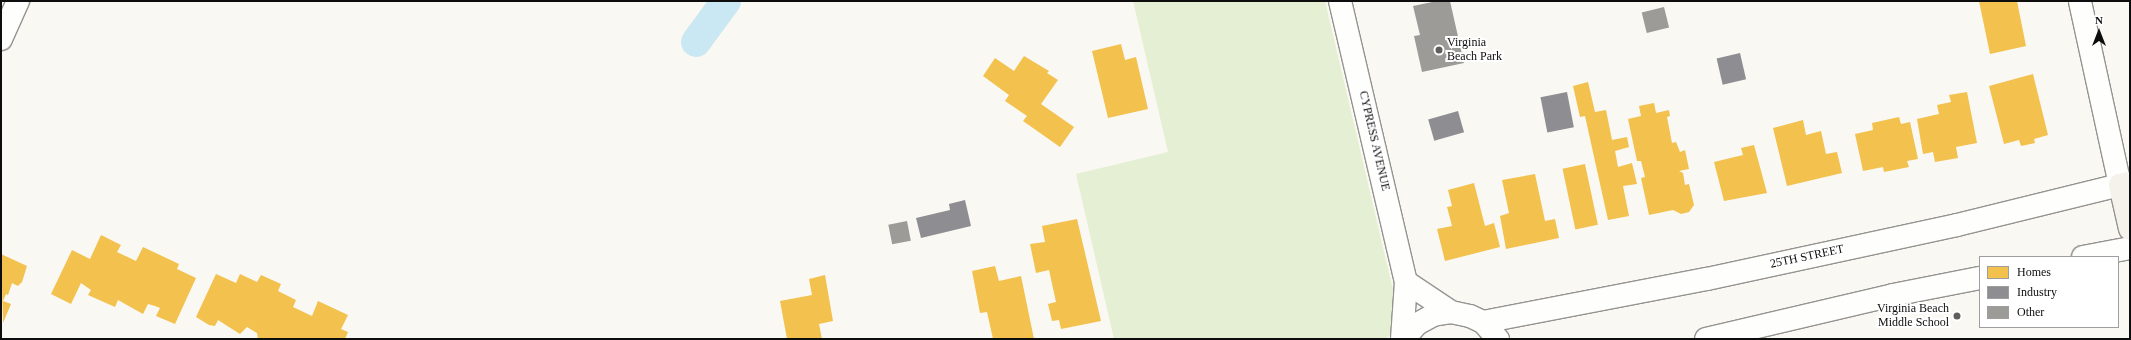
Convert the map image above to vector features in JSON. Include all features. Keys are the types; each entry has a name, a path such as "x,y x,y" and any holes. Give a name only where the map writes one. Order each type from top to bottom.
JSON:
{"street":[{"path":"1,39 18,1"},
{"name":"CYPRESS AVENUE","path":"1340,1 1406,282 1403,339"},
{"path":"2080,1 2125,184 2130,229"},
{"name":"25TH STREET","path":"1482,322 1707,279 1957,225 2125,184"},
{"path":"2088,256 2130,248"},
{"path":"1706,339 1893,295 1979,278"},
{"path":"1406,282 1452,312 1470,316 1482,322 1498,339"},
{"path":"1403,339 1417,324 1433,315 1452,312"}],"green space":[{"path":"1133,1 1325,1 1398,311 1395,333 1386,338 1114,339 1076,174 1168,152"}],"building: Homes":[{"path":"1979,1 2017,1 2026,46 1990,54"},
{"path":"1121,44 1125,60 1136,57 1148,109 1108,118 1092,51"},
{"path":"1024,56 1049,71 1047,73 1058,80 1041,104 1074,127 1060,147 1023,121 1027,116 1005,101 1009,95 983,76 995,58 1014,71"},
{"path":"2033,74 2048,135 2034,139 2035,143 2021,146 2019,140 2004,144 1989,86"},
{"path":"1588,82 1595,112 1606,110 1612,140 1627,137 1629,147 1615,151 1618,167 1632,163 1637,184 1623,186 1629,216 1608,220 1585,116 1580,117 1573,86"},
{"path":"1967,92 1977,143 1956,147 1958,158 1935,162 1933,152 1923,154 1917,119 1939,114 1937,105 1951,102 1949,95"},
{"path":"1654,103 1656,113 1669,110 1670,116 1667,117 1672,143 1676,142 1680,152 1685,150 1689,169 1679,171 1683,173 1685,185 1689,184 1694,205 1689,212 1681,214 1673,210 1649,215 1641,178 1645,177 1641,161 1637,161 1628,119 1641,116 1639,106"},
{"path":"1899,117 1901,124 1910,122 1918,159 1907,161 1909,167 1884,172 1883,167 1863,171 1855,134 1873,130 1872,123"},
{"path":"1803,120 1806,135 1821,131 1826,154 1837,152 1842,173 1787,186 1773,128"},
{"path":"1754,145 1767,193 1724,201 1714,162 1743,155 1741,148"},
{"path":"1585,164 1598,225 1575,229 1563,169"},
{"path":"1535,174 1545,221 1555,219 1559,238 1506,249 1500,216 1509,213 1502,180"},
{"path":"1474,183 1485,226 1494,223 1500,247 1445,261 1437,229 1452,226 1447,207 1452,206 1448,190"},
{"path":"1077,219 1101,321 1061,329 1059,320 1052,321 1048,304 1056,302 1049,270 1036,273 1030,244 1045,242 1042,226"},
{"path":"101,235 121,245 117,252 136,261 143,247 179,264 177,269 196,278 175,324 156,316 160,308 148,304 143,314 118,300 115,307 88,295 91,290 81,283 71,304 51,294 72,250 90,259"},
{"path":"1,254 27,266 22,282 18,286 12,283 8,295 6,294 3,301 11,304 3,323"},
{"path":"995,266 999,281 1021,276 1034,339 993,339 987,312 980,313 972,271"},
{"path":"216,274 236,283 240,274 257,282 261,275 281,284 278,291 296,300 293,307 312,316 318,301 348,315 341,329 348,332 345,339 258,339 257,333 247,327 240,334 218,320 215,326 209,325 196,317"},
{"path":"825,275 833,321 819,324 822,339 787,339 780,301 812,295 809,279"}],"building: Industry":[{"path":"1740,53 1746,79 1723,85 1717,58"},
{"path":"1567,92 1574,127 1547,132 1540,97"},
{"path":"1458,111 1464,132 1434,141 1428,120"},
{"path":"965,200 971,226 921,238 916,218 950,210 949,204"}],"building: Other":[{"name":"Virginia Beach Park","path":"1437,1 1450,1 1464,63 1422,72 1414,36 1420,35 1413,6"},
{"path":"1664,7 1669,27 1647,33 1642,13"},
{"path":"907,221 911,241 892,244 888,225"}],"waterway":[{"path":"696,42 726,1"}],"place":[{"name":"Virginia Beach Park","path":"1439,50"},
{"name":"Virginia Beach Middle School","path":"1957,316"}]}
